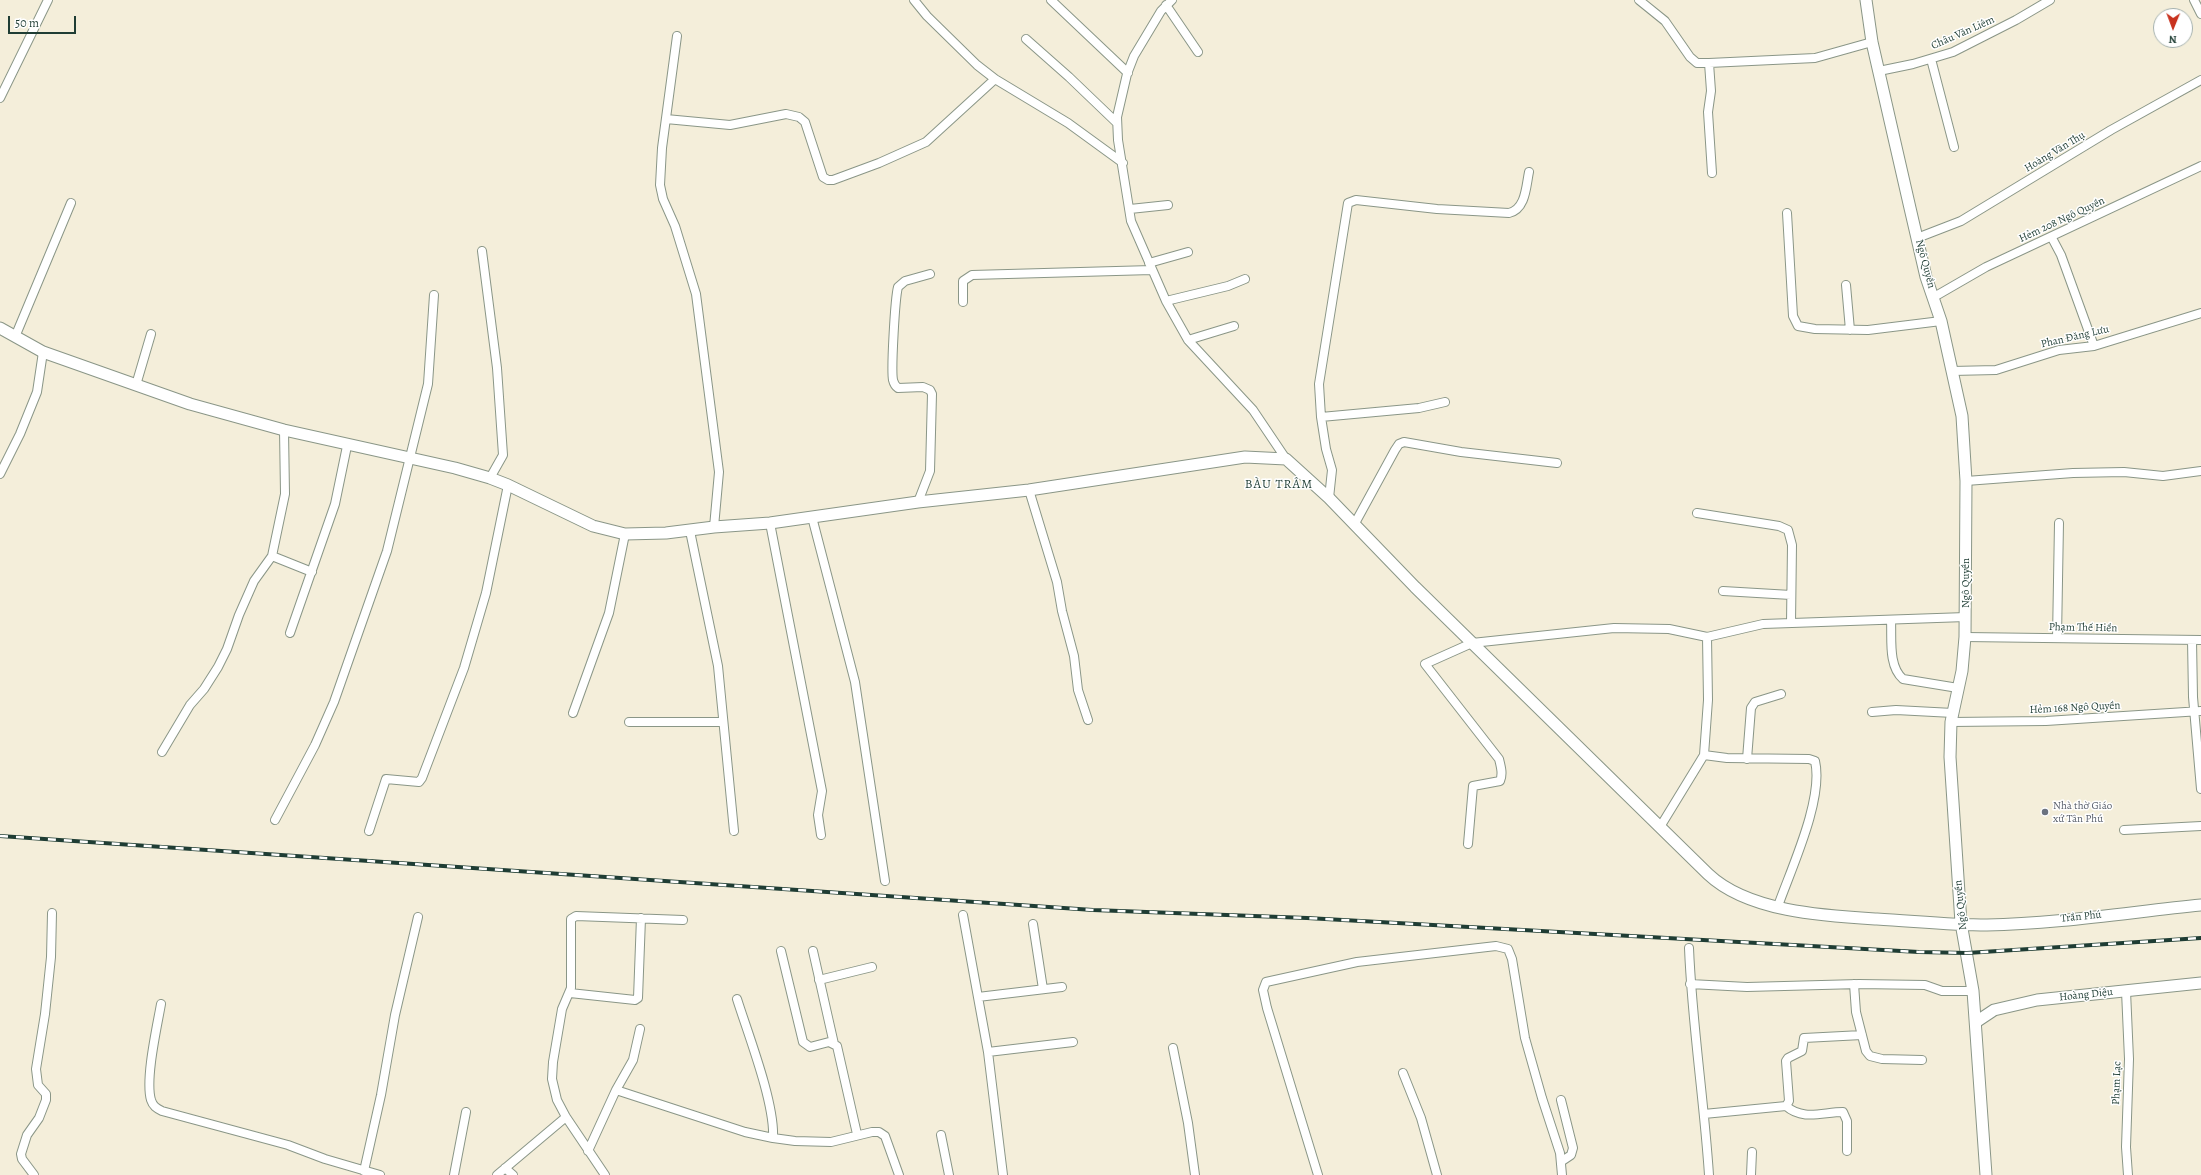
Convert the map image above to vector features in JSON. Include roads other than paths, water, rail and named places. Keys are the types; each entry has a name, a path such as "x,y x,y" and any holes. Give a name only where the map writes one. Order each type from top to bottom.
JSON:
{"street":[{"path":"0,98 48,0"},
{"path":"914,0 960,50 995,79 1068,123 1123,163"},
{"path":"1051,0 1128,73"},
{"path":"1639,0 1665,21 1690,57 1697,63 1815,58 1872,42"},
{"name":"Ngô Quyền","path":"1866,0 1878,71 1918,238 1922,263 1941,321 1962,416 1966,481 1966,617 1962,671 1952,718 1950,758 1961,923 1973,991 1986,1175"},
{"name":"Châu Văn Liêm","path":"1878,71 1931,59 1953,52 2050,0"},
{"path":"2194,0 2201,14"},
{"path":"1198,52 1169,3 1146,33 1128,73 1120,102 1117,123 1131,222 1166,301 1188,340 1253,410 1286,459"},
{"path":"677,36 666,119 660,185 664,200 680,240 696,294 719,472 714,527"},
{"path":"1026,38 1070,77 1117,123"},
{"path":"1931,59 1954,147"},
{"path":"1710,63 1711,91 1709,118 1712,174"},
{"path":"666,119 719,126 748,123 786,114 798,117 805,122 823,177 828,180 833,180 879,163 926,142 995,79"},
{"name":"Hoàng Văn Thụ","path":"1918,238 1961,221 2112,130 2201,80"},
{"name":"Hẻm 208 Ngô Quyền","path":"1934,297 1986,268 2201,166"},
{"path":"1329,498 1332,470 1326,449 1318,400 1321,367 1348,203 1356,200 1437,209 1509,213 1517,210 1522,203 1529,172"},
{"path":"15,337 71,202"},
{"path":"1130,209 1168,205"},
{"path":"1787,213 1795,323 1802,328 1868,330 1941,321"},
{"path":"2052,238 2061,255 2094,346"},
{"path":"482,250 497,368 502,455 490,478"},
{"path":"963,302 963,281 972,275 1151,267 1188,252"},
{"path":"918,502 930,470 932,394 930,390 923,387 898,388 895,386 893,375 894,333 898,288 905,281 930,274"},
{"path":"1166,301 1228,286 1245,279"},
{"path":"1846,285 1850,330"},
{"path":"275,820 315,745 336,695 387,551 428,384 434,295"},
{"name":"Phan Đăng Lưu","path":"1952,371 1996,370 2059,350 2094,346 2201,313"},
{"path":"1188,340 1234,326"},
{"path":"0,328 43,352 190,404 348,446 455,468 490,478 508,485 593,526 625,534 690,531 714,527 770,523 918,502 1029,490 1244,458 1286,459"},
{"path":"136,384 151,334"},
{"path":"0,474 20,434 37,392 43,352"},
{"path":"1321,417 1419,408 1445,402"},
{"path":"162,752 190,705 204,689 218,666 227,649 239,615 254,581 272,556 285,494 284,430"},
{"path":"1354,525 1395,450 1399,444 1404,442 1461,452 1557,463"},
{"path":"290,632 335,504 348,446"},
{"name":"Trần Phú","path":"1286,459 1329,498 1472,643 1722,886 1750,899 1809,913 1839,917 1961,923 2016,923 2201,905"},
{"path":"1966,481 2073,473 2124,472 2163,476 2201,471"},
{"path":"369,831 386,779 414,783 419,782 422,778 464,668 486,592 508,485"},
{"path":"1029,490 1057,582 1062,611 1074,656 1078,690 1088,720"},
{"path":"1697,513 1779,526 1788,530 1792,545 1791,623"},
{"path":"812,517 855,682 884,881"},
{"path":"770,523 822,790 818,815 821,835"},
{"path":"2057,638 2059,523"},
{"path":"690,531 718,666 734,831"},
{"path":"573,713 609,613 625,534"},
{"path":"272,556 312,572"},
{"path":"1723,591 1791,595"},
{"path":"1468,844 1473,786 1500,781 1502,776 1501,768 1498,759 1425,664 1472,643 1614,628 1669,629 1707,637 1763,624 1966,617"},
{"path":"1891,620 1894,668 1899,675 1903,679 1958,688"},
{"path":"1660,827 1704,755 1708,700 1707,637"},
{"name":"Phạm Thế Hiển","path":"1965,638 2201,640"},
{"path":"2192,640 2198,711 2201,790"},
{"path":"1747,759 1751,708 1755,702 1780,694"},
{"name":"Hẻm 168 Ngô Quyền","path":"1872,712 1896,710 1952,718 2046,721 2198,711"},
{"path":"629,722 723,722"},
{"path":"1704,755 1747,759 1809,759 1815,761 1817,767 1812,811 1778,906"},
{"path":"2124,830 2201,826"},
{"path":"34,1175 22,1159 21,1154 27,1135 39,1118 46,1100 46,1094 38,1085 36,1069 45,1014 51,957 52,913"},
{"path":"963,915 988,1052 1003,1175"},
{"path":"364,1171 418,917"},
{"path":"605,1175 566,1117 557,1100 552,1070 562,1009 570,993 572,982 572,917 683,920"},
{"path":"570,993 635,1000 638,998 641,918"},
{"path":"1033,924 1043,989"},
{"path":"1318,1175 1267,1008 1263,990 1266,982 1357,962 1496,946 1508,949 1512,959 1525,1038 1562,1161 1562,1175"},
{"path":"1689,948 1690,984 1709,1175"},
{"path":"781,951 803,1042 810,1047 829,1042 834,1044"},
{"path":"812,951 834,1044 837,1046 857,1134"},
{"path":"819,980 872,967"},
{"name":"Hoàng Diệu","path":"1976,1022 1994,1010 2037,1000 2201,983"},
{"path":"1690,984 1747,987 1854,984 1925,986 1942,991 1973,991"},
{"path":"1854,984 1856,1012 1862,1035 1870,1056 1882,1060 1922,1060"},
{"path":"978,996 1062,987"},
{"name":"Phạm Lạc","path":"2126,991 2129,1059 2126,1147 2128,1175"},
{"path":"737,999 765,1092 772,1124 773,1138"},
{"path":"161,1004 150,1086 150,1095 154,1107 162,1111 288,1144 325,1159 380,1175"},
{"path":"588,1151 616,1090 633,1060 640,1029"},
{"path":"1786,1106 1789,1101 1786,1061 1788,1058 1802,1051 1804,1038 1862,1035"},
{"path":"988,1052 1073,1042"},
{"path":"1173,1048 1188,1123 1195,1175"},
{"path":"1403,1073 1421,1118 1437,1175"},
{"path":"616,1090 745,1132 773,1138 795,1141 831,1142 857,1134 879,1132 884,1136 899,1175"},
{"path":"1561,1100 1573,1148 1571,1155 1562,1161"},
{"path":"1704,1114 1786,1106 1794,1113 1803,1115 1843,1112 1846,1121 1847,1151"},
{"path":"454,1175 466,1112"},
{"path":"496,1175 566,1117"},
{"path":"941,1135 949,1175"},
{"path":"1751,1175 1752,1152"},
{"path":"505,1168 513,1175"}],"railway":[{"path":"0,836 1093,910 1307,918 1919,952 1967,953 2201,938"}],"place":[{"name":"Nhà thờ Giáo xứ Tân Phú","path":"2045,812"}],"district":[{"name":"BÀU TRÂM","path":"1279,485"}]}
